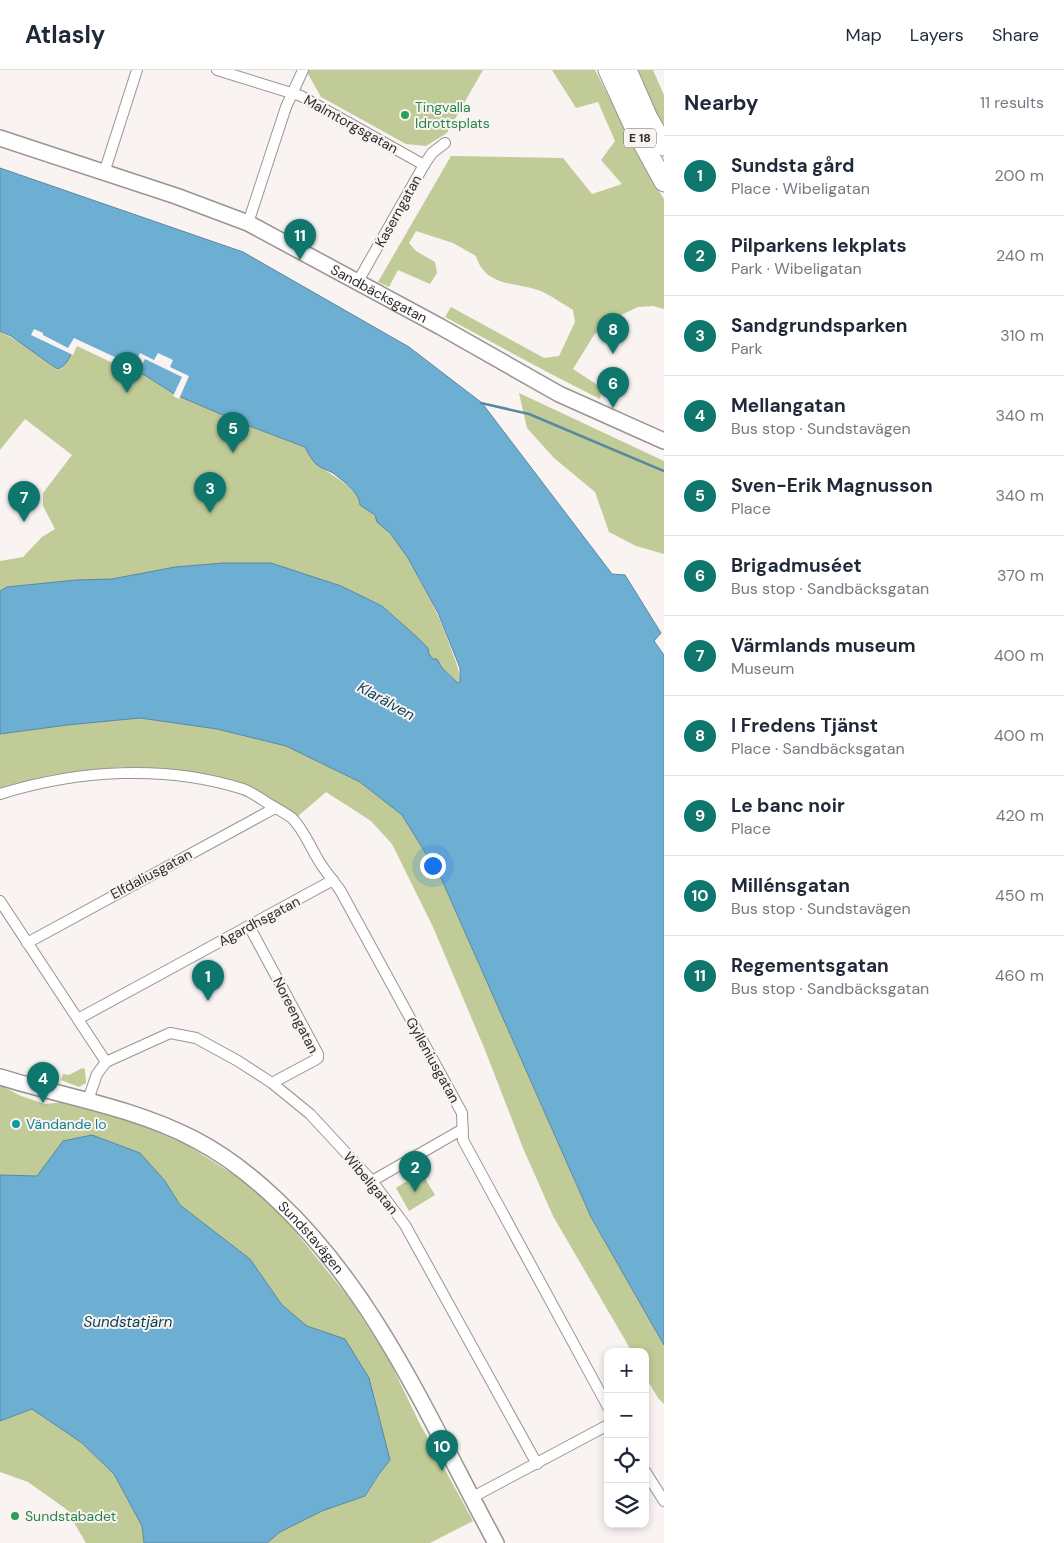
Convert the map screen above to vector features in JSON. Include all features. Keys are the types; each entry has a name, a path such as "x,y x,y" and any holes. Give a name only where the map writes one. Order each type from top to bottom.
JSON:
{"highway":[{"path":"604,70 618,94"},
{"name":"E 18","path":"608,70 618,94 664,182"},
{"name":"E 18","path":"627,70 648,118 664,146"}],"street":[{"path":"104,173 137,70"},
{"name":"Malmtorgsgatan","path":"218,70 291,93 318,105 424,165"},
{"path":"248,223 291,93 303,70"},
{"name":"Sandbäcksgatan","path":"0,138 176,196 248,223 441,327 560,394 664,441"},
{"name":"Kaserngatan","path":"357,283 424,165 432,153 445,143"},
{"name":"Gylleniusgatan","path":"0,794 27,786 76,777 113,773 159,774 199,779 244,790 291,817 334,880 462,1113 463,1140 604,1401"},
{"name":"Elfdaliusgatan","path":"27,943 275,808"},
{"name":"Agardhsgatan","path":"78,1019 334,880"},
{"path":"2,908 106,1062 97,1074 88,1100"},
{"name":"Noreengatan","path":"250,926 318,1054 318,1058 315,1060 272,1083"},
{"name":"Wibeligatan","path":"106,1062 170,1033 196,1038 238,1061 272,1083 310,1114 372,1181 405,1225 536,1464"},
{"name":"Sundstavägen","path":"0,1077 88,1100 165,1125 203,1144 245,1171 308,1230 344,1274 367,1307 408,1376 496,1543"},
{"path":"372,1181 463,1129"},
{"path":"471,1498 604,1427"},
{"path":"649,1477 664,1501"}],"green space":[{"name":"Tingvalla Idrottsplats","path":"309,70 483,70 447,133 426,146 406,144 321,97 307,72"},
{"path":"552,70 595,70 649,175 664,199 664,309 653,306 638,307 617,317 594,335 573,369 602,388 600,399 445,317 451,307 544,358 559,356 575,322 573,310 543,292 495,279 481,267 476,256 453,243 416,231 409,243 416,251 435,262 437,273 430,284 398,270 389,287 378,282 451,156 563,158 592,194 622,184 601,160 615,141 598,102 576,108"},
{"path":"638,70 653,70 664,95 664,126 649,99"},
{"path":"0,331 32,350 57,370 62,368 76,343 146,376 176,395 244,424 306,447 309,454 320,466 352,490 388,531 410,560 444,629 458,668 460,682 442,668 437,659 433,659 429,654 428,648 382,606 341,586 271,564 223,563 175,567 112,579 76,580 7,587 0,591 0,561 23,557 42,537 55,529 43,506 43,493 72,455 25,419 0,450"},
{"path":"519,393 664,461 664,554 636,546 609,532 595,492 554,458 527,428"},
{"path":"140,718 217,729 286,746 360,782 402,815 441,878 591,1217 664,1345 664,1404 649,1383 649,1348 630,1348 553,1216 523,1148 485,1050 433,927 392,844 371,821 326,792 297,817 263,794 189,774 121,767 51,775 6,786 0,790 0,734"},
{"path":"82,1068 85,1069 86,1083 79,1087 61,1080 63,1074 69,1075"},
{"path":"0,1085 21,1096 45,1104 64,1102 121,1117 187,1145 242,1180 283,1216 349,1298 388,1358 420,1424 473,1521 430,1543 267,1543 279,1532 322,1511 365,1496 390,1460 345,1340 307,1326 282,1305 250,1259 180,1205 165,1181 63,1142 37,1176 0,1175"},
{"path":"421,1172 435,1195 409,1211 396,1188"},
{"path":"32,1409 82,1443 114,1474 142,1526 144,1543 86,1543 66,1509 28,1482 0,1472 0,1421"}],"water":[{"name":"Klarälven","path":"0,168 243,252 409,347 482,403 612,574 625,575 661,633 654,641 664,655 664,1345 591,1217 441,878 402,815 360,782 286,746 217,729 140,718 0,734 0,591 7,587 76,580 112,579 175,567 223,563 271,563 341,586 382,606 428,648 429,654 433,659 437,659 442,668 458,683 460,682 460,668 438,613 408,558 390,533 377,522 375,515 360,505 357,496 350,487 333,473 316,464 305,447 176,395 146,376 76,343 67,362 57,369 11,336 0,331"},
{"name":"Sundstatjärn","path":"92,1135 140,1153 165,1181 180,1205 250,1259 282,1305 307,1326 345,1339 369,1378 390,1460 365,1496 322,1511 280,1532 267,1543 144,1543 142,1526 114,1474 82,1443 32,1409 0,1421 0,1175 37,1176 63,1141"}],"pier":[{"path":"34,329 68,348 74,338 134,366 140,353 154,360 158,353 173,360 170,367 189,376 179,399 173,396 182,377 145,359 138,372 123,365 121,367 77,346 73,355 31,335"}],"waterway":[{"path":"481,403 529,414 664,471"}],"place":[{"name":"Tingvalla Idrottsplats","path":"405,115"},
{"name":"Regementsgatan","path":"300,260"},
{"name":"I Fredens Tjänst","path":"613,354"},
{"name":"Le banc noir","path":"127,393"},
{"name":"Brigadmuséet","path":"613,408"},
{"name":"Sven-Erik Magnusson","path":"233,453"},
{"name":"Sandgrundsparken","path":"210,513"},
{"name":"Värmlands museum","path":"24,522"},
{"name":"Sundsta gård","path":"208,1001"},
{"name":"Mellangatan","path":"43,1103"},
{"name":"Vändande lo","path":"16,1124"},
{"name":"Pilparkens lekplats","path":"415,1192"},
{"name":"Millénsgatan","path":"442,1471"},
{"name":"Sundstabadet","path":"15,1516"}]}
